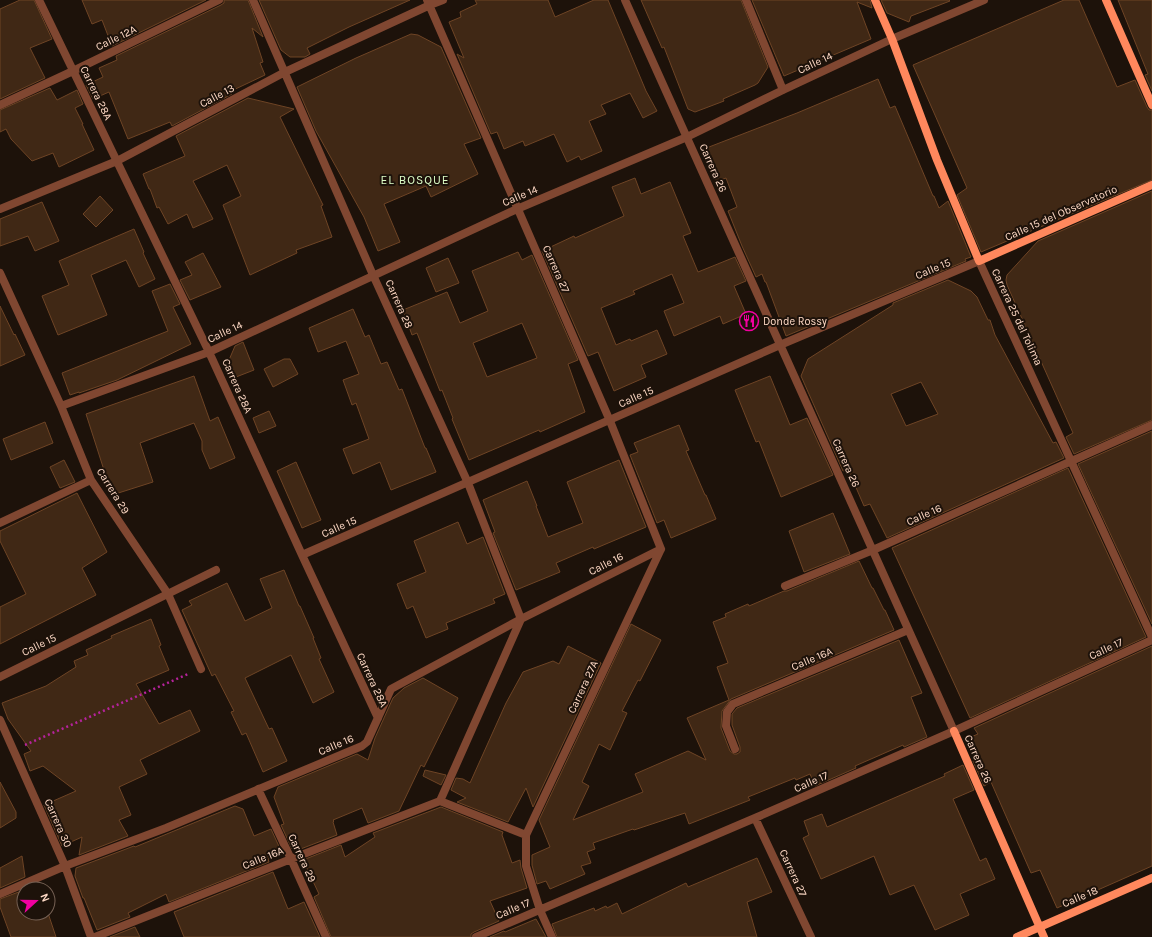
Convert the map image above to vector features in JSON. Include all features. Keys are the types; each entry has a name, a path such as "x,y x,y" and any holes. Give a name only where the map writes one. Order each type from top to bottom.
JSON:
{"street":[{"name":"Carrera 28A","path":"39,0 209,352 378,718"},
{"name":"Calle 12A","path":"0,105 219,0"},
{"name":"Carrera 28","path":"253,0 374,275 468,483 521,619"},
{"name":"Calle 13","path":"0,209 117,161 284,72 428,3 443,0"},
{"name":"Carrera 26","path":"625,0 954,731 1044,937"},
{"path":"746,0 783,90"},
{"name":"Carrera 25 del Tolima","path":"875,0 892,39 937,160 979,261 1152,638"},
{"name":"Calle 14","path":"61,406 209,352 517,209 687,138 783,90 892,39 984,0"},
{"path":"1106,0 1152,106"},
{"name":"Carrera 27","path":"428,3 610,421 661,549"},
{"name":"Calle 15 del Observatorio","path":"979,261 1152,185"},
{"name":"Calle 15","path":"302,555 610,421 780,345 979,261"},
{"name":"Carrera 29","path":"0,273 61,406 91,480 168,594 201,669"},
{"name":"Calle 16","path":"785,586 873,550 1152,425"},
{"path":"0,523 91,480"},
{"name":"Calle 16","path":"0,894 65,866 166,828 362,746 367,742 391,689 521,619 661,549"},
{"name":"Carrera 27A","path":"526,835 661,549"},
{"name":"Calle 15","path":"0,677 216,570"},
{"path":"521,619 440,801 526,835 526,866 540,910 552,937"},
{"name":"Calle 16A","path":"735,749 726,726 727,712 734,704 908,630"},
{"name":"Calle 17","path":"476,937 954,731 1152,638"},
{"name":"Carrera 30","path":"0,720 65,866 91,937"},
{"name":"Carrera 29","path":"258,789 326,937"},
{"name":"Calle 16A","path":"95,937 440,801"},
{"name":"Carrera 27","path":"755,818 811,937"},
{"name":"Calle 18","path":"1017,937 1152,878"}],"path":[{"path":"14,750 201,669"}],"building":[{"path":"20,0 34,0 52,39 30,48 45,78 0,99 0,9"},
{"path":"82,0 206,0 112,46 102,20 92,24"},
{"path":"224,0 248,0 263,37 252,28 263,62 260,63 265,75 227,93 232,94 172,126 170,122 128,139 109,92 93,99 86,85 103,77 99,68 117,60 116,56 221,5 224,3"},
{"path":"259,0 410,0 349,27 307,48 310,54 305,57 290,57 281,50"},
{"path":"475,0 548,0 555,17 594,0 608,0 646,91 657,111 643,118 630,93 601,105 606,114 589,121 602,151 581,160 579,156 567,162 554,134 525,146 523,141 504,149 497,132 491,134 457,54 464,58 449,22 461,17 460,12 477,4"},
{"path":"641,0 741,0 768,67 758,83 755,85 723,99 724,101 695,112 688,109 664,47 662,48"},
{"path":"752,0 870,0 872,8 857,2 871,39 784,76"},
{"path":"881,0 950,1 911,16 909,22 887,13"},
{"path":"1064,0 1079,0 1117,87 1135,80 1147,107 1149,110 1152,110 1152,180 981,252 957,195 967,188 913,65"},
{"path":"1118,0 1152,0 1152,91 1145,75 1148,74"},
{"path":"411,34 418,35 441,47 481,138 464,144 478,174 431,197 426,186 384,204 400,242 378,251 364,217 316,131 297,87 356,58"},
{"path":"878,79 890,108 895,106 939,208 948,201 971,257 965,259 966,261 786,336 766,282 762,274 756,277 742,246 728,211 737,207 726,178 716,182 706,156 709,147 797,113"},
{"path":"50,88 57,100 77,90 83,104 75,108 94,150 59,167 53,153 32,161 11,139 6,129 0,132 0,110"},
{"path":"248,98 294,109 280,117 323,205 321,206 332,237 296,250 297,253 250,275 223,205 241,196 227,165 193,181 213,219 193,228 187,214 168,224 159,207 157,208 143,174 185,156 176,136"},
{"path":"635,178 641,194 670,182 691,233 683,236 698,272 735,257 746,281 734,286 746,314 723,324 720,316 674,336 664,311 684,303 672,274 633,291 635,294 601,308 616,345 630,339 631,341 657,330 667,354 641,365 646,377 614,391 598,352 588,356 542,251 574,236 575,238 624,216 612,187"},
{"path":"1152,191 1152,420 1074,454 1066,437 1073,433 1007,285 1007,275 1038,241"},
{"path":"100,196 113,210 96,227 83,214"},
{"path":"42,202 59,241 35,251 28,236 0,246 0,219"},
{"path":"134,229 155,279 139,287 126,260 91,275 107,315 58,335 42,296 69,285 59,261"},
{"path":"518,252 522,260 532,255 578,360 568,364 585,412 540,432 539,430 469,460 442,390 440,391 417,333 412,335 403,310 447,292 460,323 488,311 472,271","holes":["522,323 537,358 487,377 473,343"]},
{"path":"203,253 221,287 190,300 180,280 192,275 185,262"},
{"path":"448,258 459,283 436,292 426,268"},
{"path":"948,280 971,291 977,297 988,320 990,320 995,335 1053,443 1056,442 1064,458 887,538 870,504 864,506 848,469 843,471 801,376 808,359 893,305 893,303","holes":["921,382 938,414 906,426 891,394"]},
{"path":"170,284 180,304 173,307 191,344 117,380 70,395 62,373 168,331 152,291"},
{"path":"0,306 25,355 0,366"},
{"path":"353,309 365,337 369,335 381,364 387,362 399,390 402,389 436,472 391,490 380,462 353,474 343,449 369,439 356,403 352,405 343,380 359,374 346,341 318,352 309,328"},
{"path":"243,342 254,370 236,377 229,360 235,346"},
{"path":"284,359 290,359 298,374 273,387 264,369"},
{"path":"194,376 210,421 218,417 235,458 210,469 202,450 202,441 194,423 140,443 153,482 112,495 86,414"},
{"path":"770,376 790,425 807,418 833,475 781,497 759,441 756,442 735,390"},
{"path":"269,411 276,426 259,433 253,418"},
{"path":"45,422 53,443 11,460 3,439"},
{"path":"679,425 689,450 686,451 716,519 671,538 664,520 657,523 630,455 638,452 634,443"},
{"path":"1152,431 1152,624 1078,464"},
{"path":"64,460 75,482 60,488 50,467"},
{"path":"619,460 646,527 556,563 560,572 516,590 493,533 495,532 483,500 527,481 548,537 583,523 567,482"},
{"path":"296,462 321,520 302,528 277,471"},
{"path":"1068,468 1146,637 970,718 892,548"},
{"path":"77,493 107,552 82,568 96,595 0,644 0,607 26,594 0,541 0,531"},
{"path":"833,513 850,554 804,572 789,531"},
{"path":"458,522 467,544 483,537 505,594 493,599 495,603 446,623 448,629 426,638 413,606 407,609 397,584 426,572 414,541"},
{"path":"859,561 894,630 731,699 722,711 721,728 730,751 737,754 740,752 740,747 732,725 732,714 737,708 899,640 922,693 911,697 927,737 904,747 903,745 855,766 856,768 815,786 810,774 796,780 795,778 748,797 750,800 689,824 685,813 593,843 595,849 587,852 591,863 581,866 585,874 550,889 546,881 537,884 532,865 532,855 550,847 539,820 631,624 661,640 640,681 638,680 622,711 627,713 610,750 599,744 582,782 589,786 573,820 643,792 635,774 688,751 706,760 687,718 729,700 717,667 728,663 713,622 726,617 725,614 748,604 749,606"},
{"path":"284,570 314,638 321,658 319,659 334,692 313,703 291,655 245,678 269,729 272,728 287,761 263,772 246,733 242,735 231,712 234,711 215,674 212,676 182,610 192,605 189,601 227,583 245,621 272,608 260,579"},
{"path":"151,619 161,645 159,646 169,670 136,684 159,724 190,710 200,731 140,760 147,774 119,787 131,815 119,820 128,836 79,855 82,837 62,846 44,805 76,791 43,766 30,771 24,754 31,751 8,719 2,703 46,686 76,667 74,661 88,655 86,650 112,638 111,636"},
{"path":"568,646 601,663 533,807 526,788 508,822 457,802 466,798 451,790 456,778 463,779 470,783 506,703 523,672 553,661 559,664"},
{"path":"1152,646 1152,866 1057,908 1040,870 1031,873 991,782 984,786 973,761 980,758 971,737 978,734 974,728"},
{"path":"423,678 458,698 424,767 421,765 399,811 368,823 362,808 333,820 337,835 298,850 296,847 292,849 281,825 284,824 274,797 278,787 357,754 368,760 375,738 393,698 404,688"},
{"path":"963,765 974,790 953,799 980,861 986,858 995,879 960,894 969,915 935,930 914,885 890,895 874,856 821,879 803,838 809,835 804,821 822,814 827,827 945,776 944,774"},
{"path":"425,770 446,775 441,785 423,776"},
{"path":"0,782 16,812 16,818 0,828"},
{"path":"235,806 243,809 254,836 271,829 282,853 268,859 269,862 169,902 166,894 128,913 130,917 97,930 75,876 76,868 134,846 135,847"},
{"path":"441,807 503,832 502,835 512,863 520,860 527,888 490,901 499,921 474,932 471,934 471,937 331,937 314,897 319,894 303,860 341,845 345,857 375,837 373,833"},
{"path":"22,856 25,877 0,888 0,868"},
{"path":"757,858 772,892 747,902 757,937 557,937 552,924 594,908 595,911 606,906 607,908 617,903 622,914 686,883 688,887"},
{"path":"273,872 288,909 304,902 320,937 184,937 174,912"},
{"path":"16,893 16,921 51,921 56,937 11,937 0,907 0,899"},
{"path":"536,919 546,937 490,937 504,931 505,932"},
{"path":"135,927 140,937 110,937"}],"place":[{"name":"Donde Rossy","path":"749,321"}],"district":[{"name":"EL BOSQUE","path":"415,180"}]}
